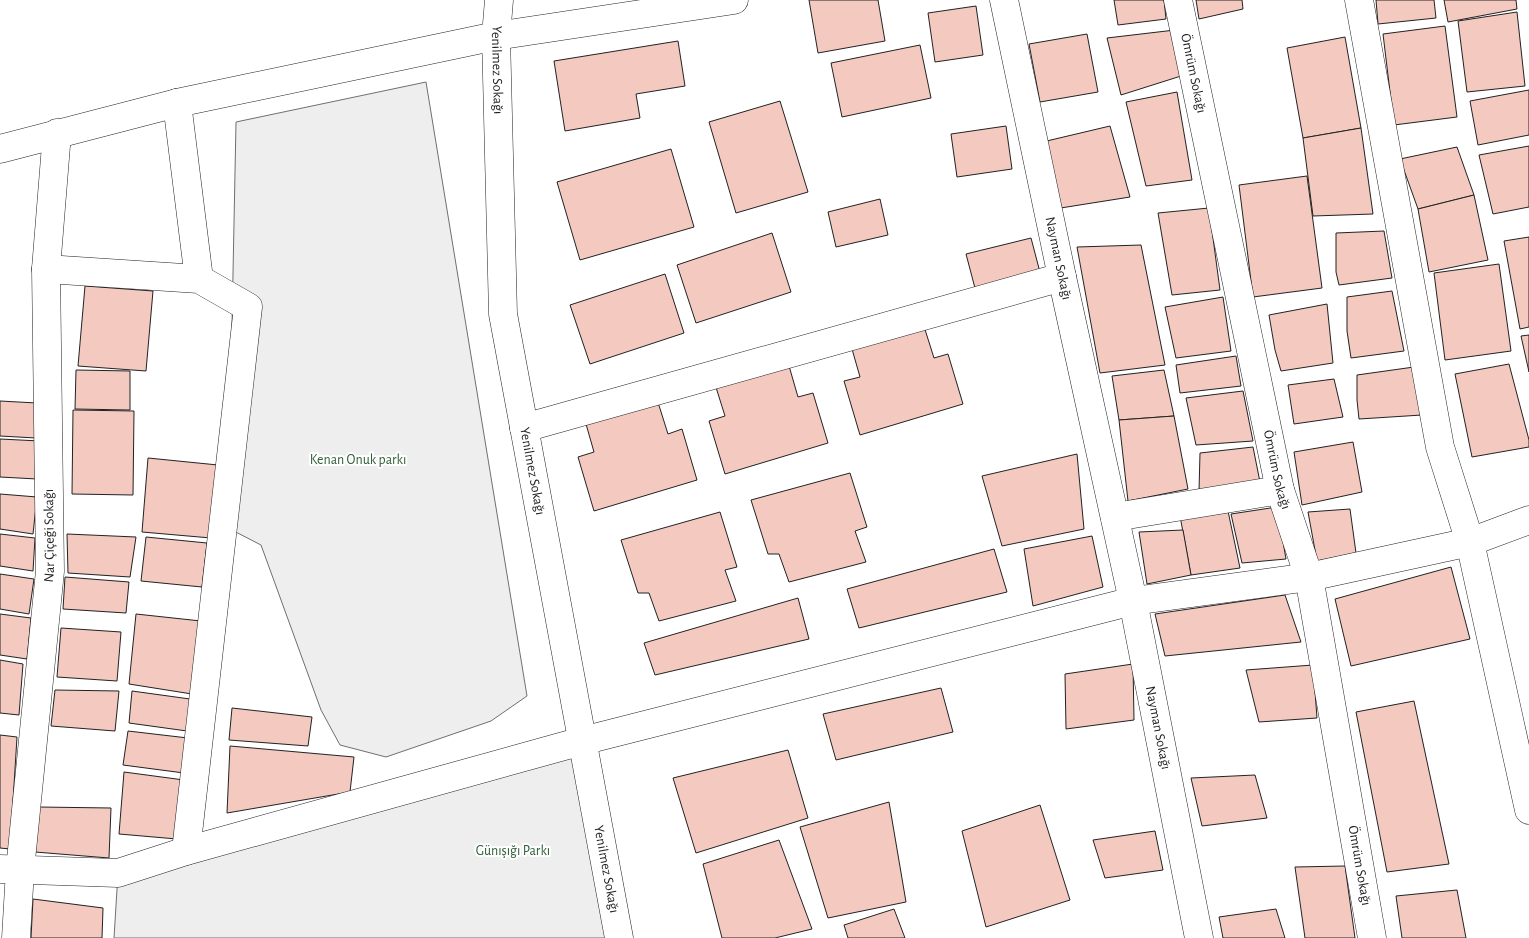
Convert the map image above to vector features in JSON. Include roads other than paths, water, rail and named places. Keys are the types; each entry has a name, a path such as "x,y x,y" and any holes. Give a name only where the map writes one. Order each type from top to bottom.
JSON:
{"street":[{"name":"Yenilmez Sokağı","path":"500,0 496,36 503,314 618,938"},
{"path":"0,148 177,103 496,36 734,0"},
{"name":"Nayman Sokağı","path":"1004,0 1133,601 1199,938"},
{"name":"Ömrüm Sokağı","path":"1178,0 1280,490 1309,578 1372,938"},
{"path":"1359,0 1440,447 1470,542 1529,810"},
{"path":"177,103 199,279"},
{"name":"Nar Çiçeği Sokağı","path":"16,938 10,869 50,572 46,269 57,133"},
{"path":"46,269 199,279 248,307 186,851"},
{"path":"524,428 1062,277"},
{"path":"1115,517 1280,490"},
{"path":"10,869 118,873 186,851 582,741 1133,601 1309,578 1470,542 1529,520"}],"park label":[{"name":"Kenan Onuk parkı","path":"358,460"},
{"name":"Günışığı Parkı","path":"513,851"}]}
